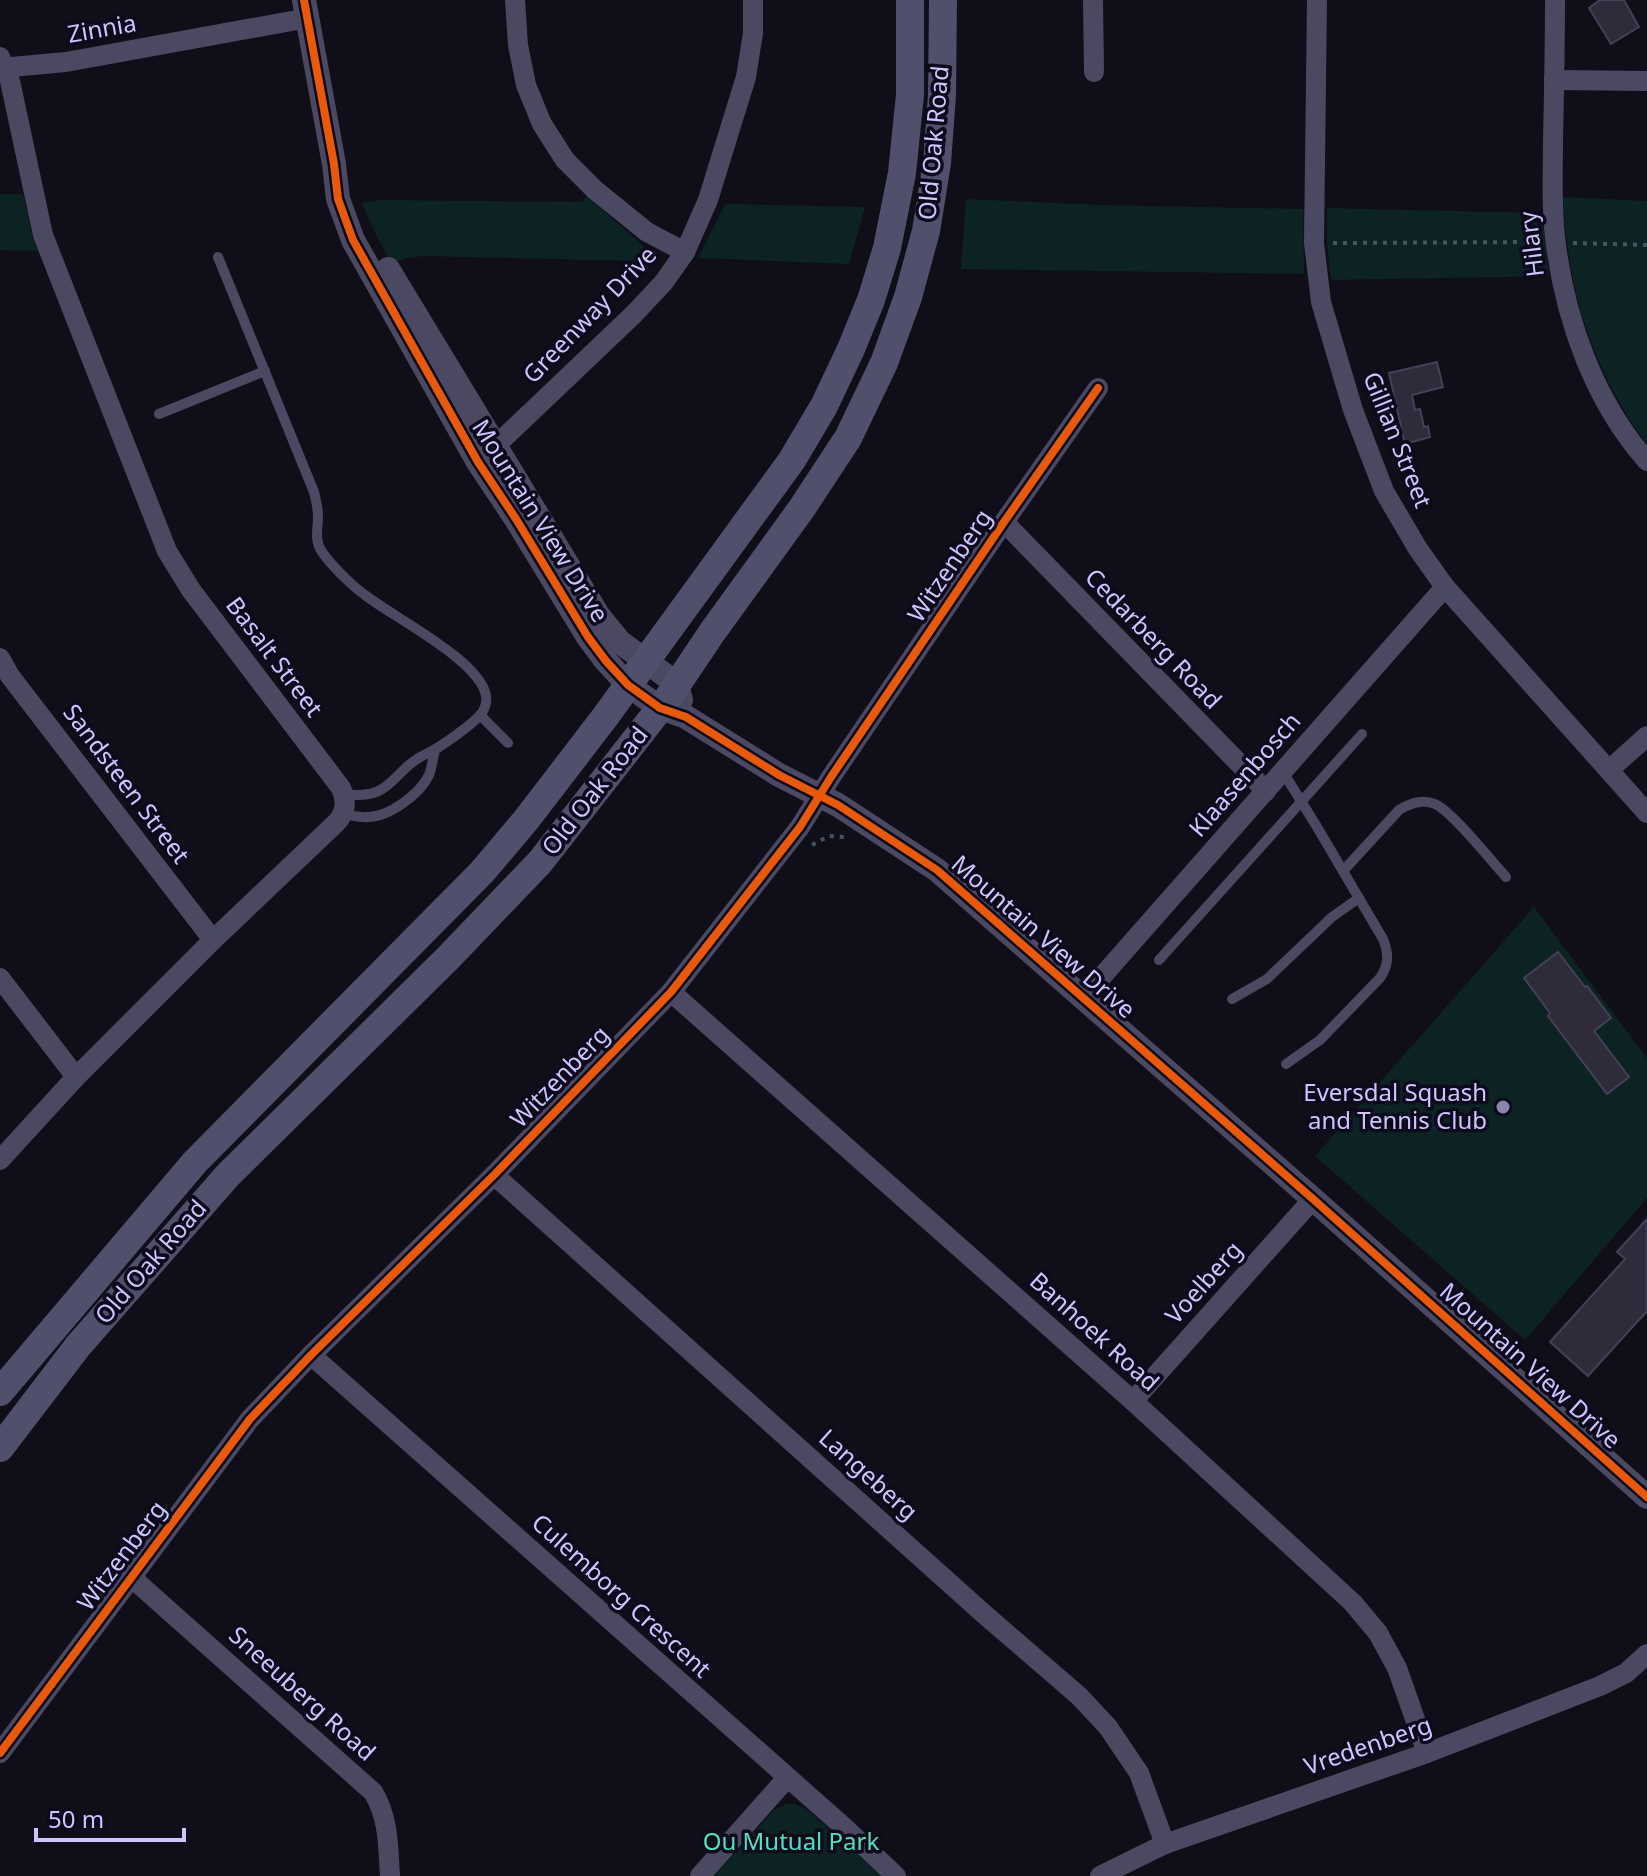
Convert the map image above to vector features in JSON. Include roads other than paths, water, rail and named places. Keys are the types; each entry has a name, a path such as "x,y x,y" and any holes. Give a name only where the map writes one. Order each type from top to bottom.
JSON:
{"main road":[{"name":"Old Oak Road","path":"0,1392 195,1162 482,872 550,790 792,460 824,406 851,349 887,248 902,173 910,95 910,0"},
{"name":"Old Oak Road","path":"0,1448 78,1346 228,1175 448,958 540,862 673,712 677,684 841,450 884,363 912,284 926,231 937,163 942,95 943,0"}],"street":[{"path":"515,0 518,45 526,85 542,124 565,160 595,190 647,232 685,252"},
{"name":"Greenway Drive","path":"487,454 664,282 685,252 708,200 746,77 753,33 753,0"},
{"path":"1093,0 1094,72"},
{"name":"Gillian Street","path":"1317,0 1314,243 1321,302 1353,410 1384,491 1399,520 1445,587 1647,813"},
{"name":"Hilary","path":"1555,0 1553,192 1561,276 1590,370 1618,423 1647,461"},
{"name":"Mountain View Drive","path":"306,9 334,164 375,247 487,454 516,519 606,661 628,685 779,775 819,795 937,870 1647,1497"},
{"name":"Zinnia","path":"2,64 66,62 306,9"},
{"name":"Basalt Street","path":"2,64 10,81 43,235 167,551 191,590 343,804"},
{"path":"1554,80 1647,81"},
{"name":"Witzenberg","path":"0,1753 250,1419 494,1175 671,992 800,827 1004,522 1098,388"},
{"name":"Mountain View Drive","path":"487,454 620,642 677,684"},
{"name":"Cedarberg Road","path":"1004,522 1266,791"},
{"name":"Klaasenbosch","path":"1083,998 1445,587"},
{"name":"Sandsteen Street","path":"0,658 10,676 213,940"},
{"path":"1609,770 1647,736"},
{"path":"0,1160 76,1077 336,823 343,804"},
{"path":"0,978 76,1077"},
{"name":"Banhoek Road","path":"671,992 1133,1401 1353,1603 1378,1633 1397,1668 1427,1753"},
{"name":"Langeberg","path":"494,1175 972,1604 1079,1696 1108,1727 1139,1773 1165,1844"},
{"name":"Voelberg","path":"1133,1401 1313,1199"},
{"name":"Culemborg Crescent","path":"311,1355 896,1876"},
{"name":"Sneeuberg Road","path":"131,1577 373,1792 385,1815 390,1876"},
{"name":"Vredenberg","path":"1100,1876 1165,1844 1427,1753 1614,1680 1647,1654"},
{"path":"700,1876 787,1778"}],"lane":[{"path":"218,257 314,492 318,510 316,536 320,550 365,596 453,654 475,675 486,695 480,715 435,750 418,758 382,790 343,804"},
{"path":"159,414 265,371"},
{"path":"480,715 508,743"},
{"path":"1159,960 1362,734"},
{"path":"343,804 369,817 394,809 424,782 435,750"},
{"path":"1283,772 1359,898 1388,955 1384,971 1320,1040 1286,1064"},
{"path":"1343,871 1399,810 1422,801 1445,809 1506,877"},
{"path":"1232,999 1267,979 1332,917 1359,898"}],"place":[{"name":"Eversdal Squash and Tennis Club","path":"1503,1107"}],"park label":[{"name":"Ou Mutual Park","path":"791,1842"}]}
